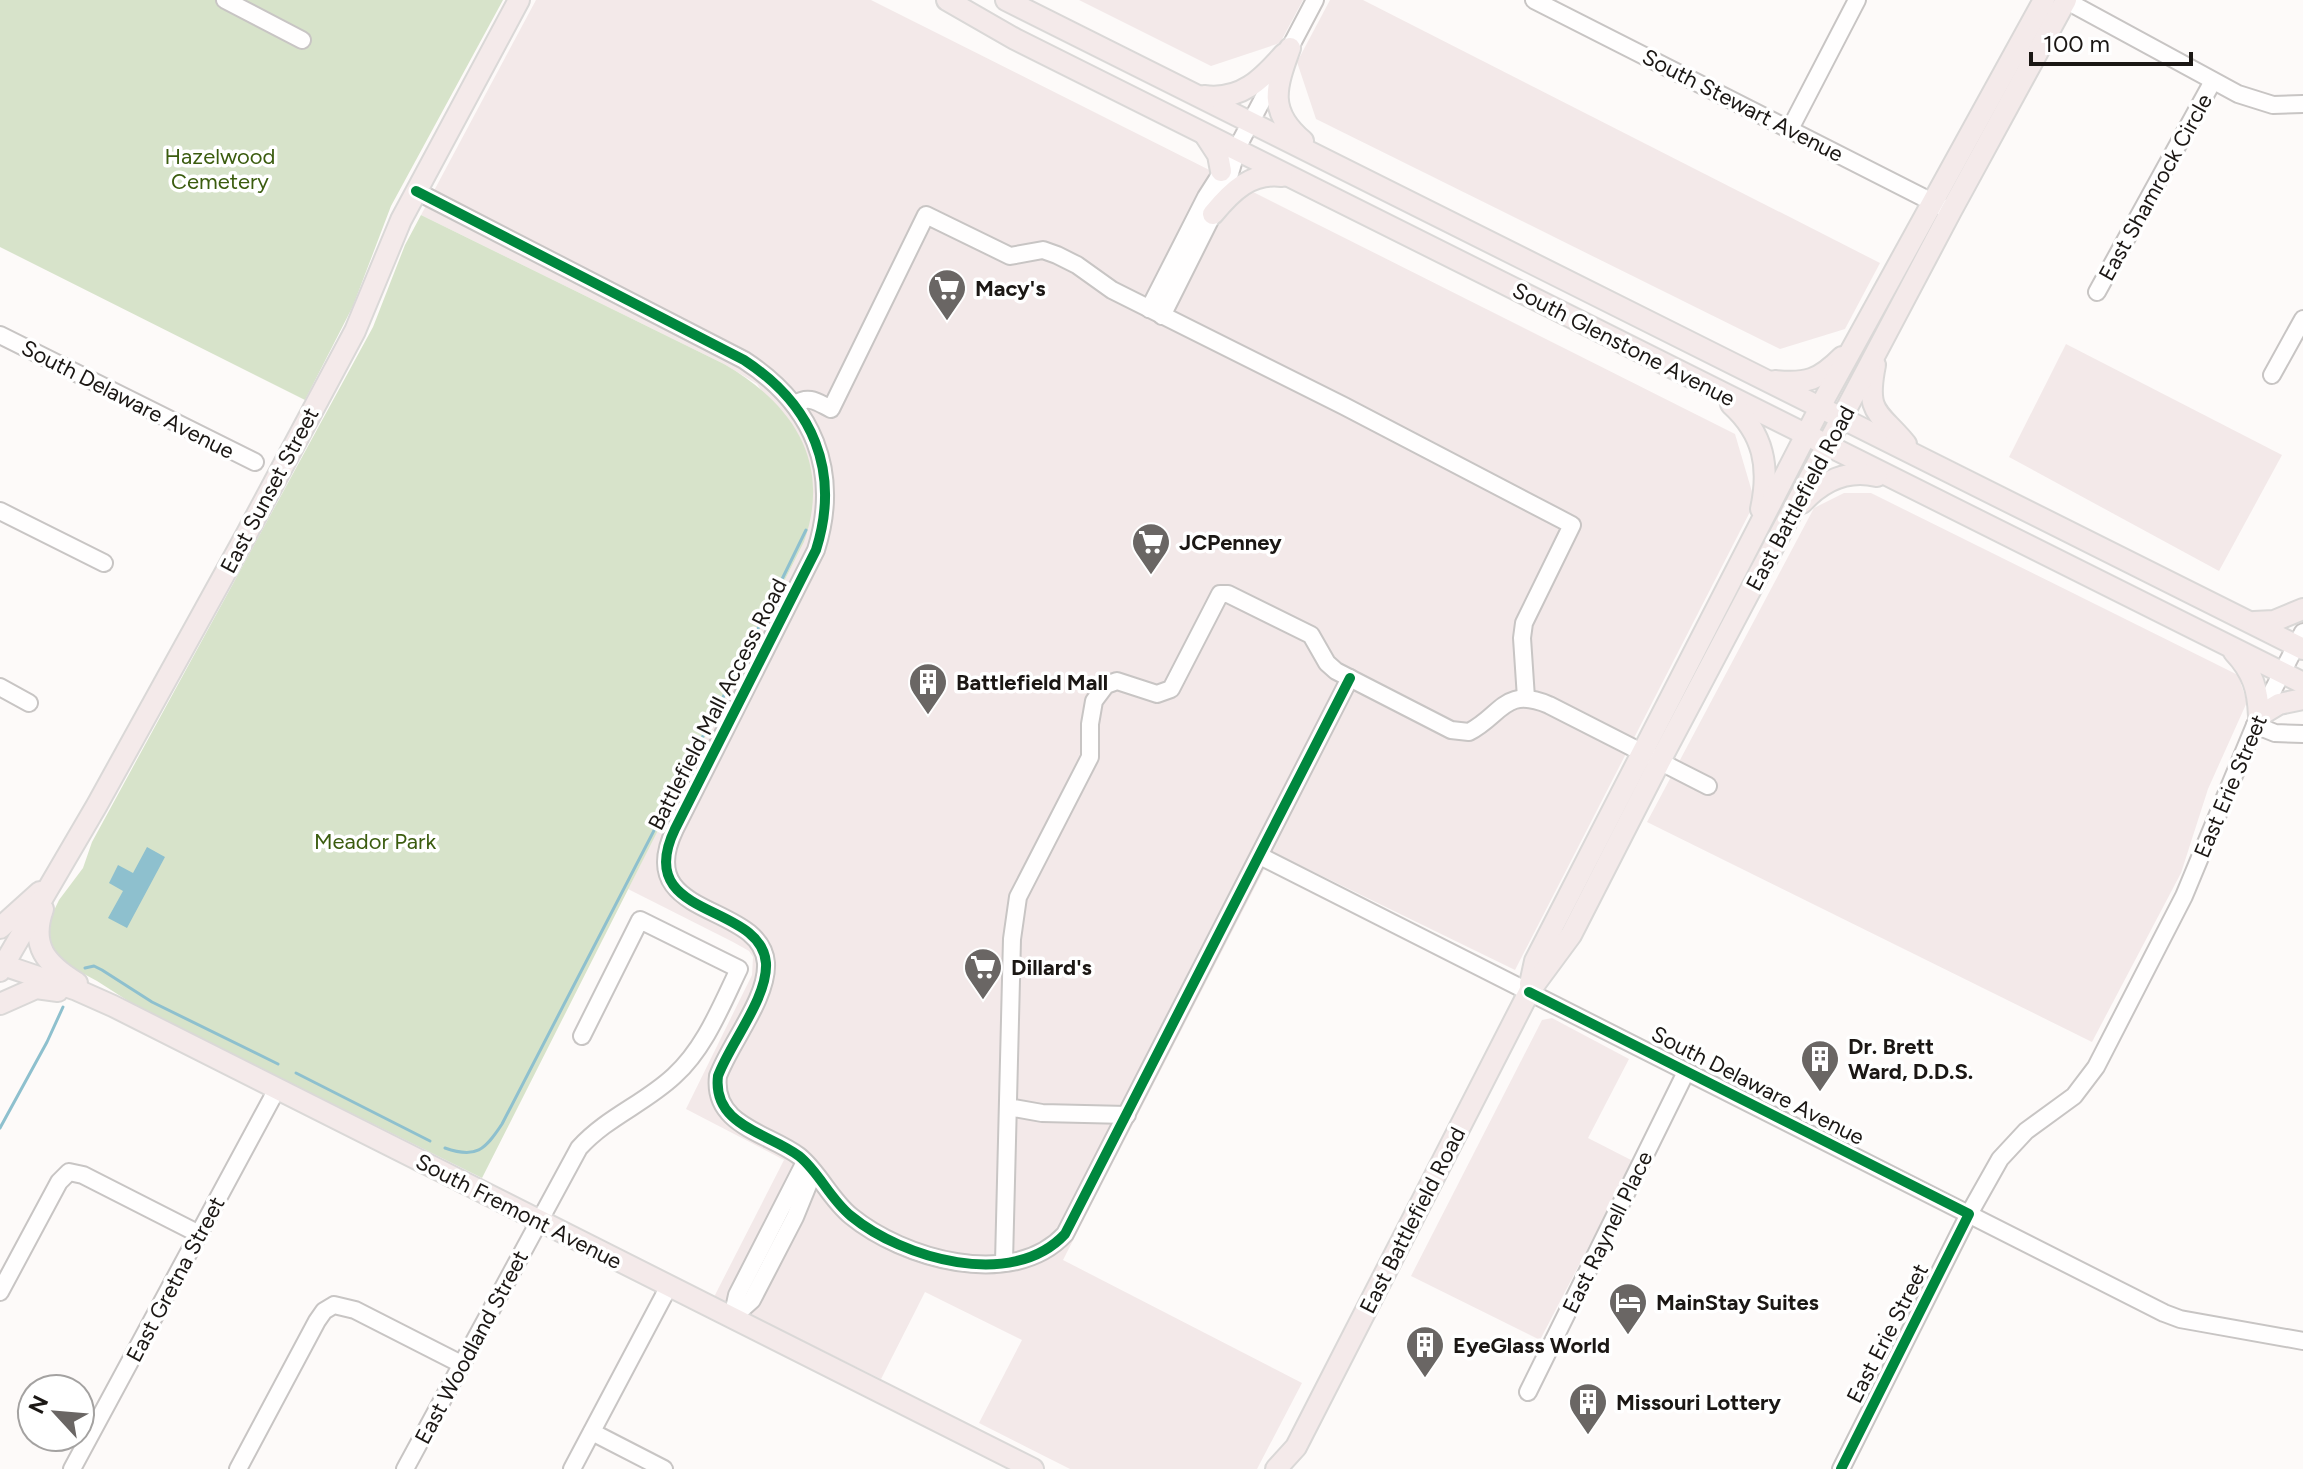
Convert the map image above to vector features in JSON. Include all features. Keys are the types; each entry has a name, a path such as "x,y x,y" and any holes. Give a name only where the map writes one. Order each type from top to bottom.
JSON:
{"main road":[{"name":"East Sunset Street","path":"1,967 223,577 355,331 401,220 519,0"},
{"name":"South Glenstone Avenue","path":"947,0 1015,39 1205,135 2303,683"},
{"name":"South Glenstone Avenue","path":"1006,0 2248,621 2301,642"},
{"name":"East Battlefield Road","path":"1651,756 1791,515 1878,350 1942,207 2044,0"},
{"name":"East Battlefield Road","path":"1276,1469 1296,1447 1529,992 1571,935 1756,532 1853,345 1942,207 2066,0"},
{"path":"1197,95 1220,98 1245,91 1290,48"},
{"path":"1290,48 1277,90 1279,109 1287,126 1333,163"},
{"path":"1205,135 1218,155 1221,171"},
{"path":"1213,214 1236,190 1254,178 1270,175 1292,178"},
{"path":"1767,380 1791,383 1814,379 1832,367 1853,345"},
{"path":"1878,350 1872,381 1872,398 1876,409 1890,429 1917,456"},
{"path":"1717,391 1749,424 1762,447 1766,482 1756,532"},
{"path":"1791,515 1815,491 1838,478 1867,474 1896,480"},
{"path":"2248,621 2274,621 2303,609"},
{"path":"2228,646 2252,677 2258,696 2257,721"},
{"path":"2257,721 2279,704 2303,699"},
{"path":"0,928 52,882"},
{"path":"52,882 38,924 38,943 59,972 97,998"},
{"name":"South Fremont Avenue","path":"1,967 97,998 1033,1469"},
{"path":"0,1004 36,988 97,998"},
{"name":"East Battlefield Road","path":"1293,1469 1296,1447"}],"street":[{"path":"225,0 302,40"},
{"path":"1156,312 1221,171 1236,150 1315,0"},
{"name":"South Stewart Avenue","path":"1534,0 1942,207"},
{"path":"1790,129 1857,0"},
{"path":"2066,0 2253,101 2283,106 2303,104"},
{"name":"East Shamrock Circle","path":"2097,292 2213,81"},
{"path":"1156,312 1213,214 1231,173 1236,150"},
{"name":"Battlefield Mall Access Road","path":"416,191 729,351 770,378 795,404 813,437 824,473 825,512 818,545 675,829 666,858 669,877 679,892 747,931 765,955 766,970 761,991 718,1076 718,1091 723,1105 740,1124 794,1153 834,1201 868,1229 911,1251 961,1262 1004,1262 1046,1249 1065,1234 1350,678"},
{"path":"795,404 810,399 831,409 926,215 1010,256 1043,250 1057,255 1112,290 1572,525 1524,623 1522,638 1528,698"},
{"path":"2272,375 2303,319"},
{"name":"South Delaware Avenue","path":"0,335 255,462"},
{"path":"0,511 104,563"},
{"path":"1004,1262 1012,939 1016,906 1090,757 1091,711 1100,692 1106,685 1117,681 1157,694 1171,689 1216,601 1224,593 1311,635 1327,663 1451,730 1463,733 1476,729 1508,702 1528,698 1549,705 1708,786"},
{"name":"East Erie Street","path":"1841,1469 1969,1214 2008,1149 2026,1131 2074,1096 2096,1067 2184,896 2257,721 2301,642"},
{"path":"0,687 29,703"},
{"path":"2257,721 2275,733 2303,734"},
{"name":"South Delaware Avenue","path":"1260,856 2180,1319 2303,1341"},
{"name":"East Woodland Street","path":"405,1469 569,1162 589,1136 660,1088 692,1057 739,969 640,920 582,1036"},
{"name":"East Raynell Place","path":"1528,1392 1686,1072"},
{"name":"East Gretna Street","path":"72,1469 277,1089"},
{"path":"1008,1107 1042,1113 1127,1115"},
{"path":"795,1217 809,1168"},
{"path":"732,1318 737,1295 809,1168"},
{"path":"0,1292 59,1182 69,1172 83,1175 199,1234"},
{"path":"732,1318 752,1300 803,1207 813,1200 834,1201"},
{"path":"572,1469 669,1286"},
{"path":"238,1469 317,1321 324,1311 334,1305 355,1310 461,1364"},
{"path":"592,1432 664,1469"}],"shaded area":[{"name":"Battlefield Mall","path":"536,0 871,0 1735,434 1755,502 1515,970 1273,852 1063,1260 1302,1383 1257,1469 1070,1469 979,1423 1022,1340 925,1292 881,1379 714,1297 784,1160 686,1109 752,975 753,957 733,942 628,889 804,542 813,498 812,482 809,463 757,384 724,364 421,215"},
{"path":"1079,0 1303,0 1280,43 1211,66"},
{"path":"1330,0 1363,0 1880,263 1845,329 1780,349 1316,119 1297,62"},
{"path":"2066,344 2282,455 2219,571 2009,457"},
{"path":"1844,493 1871,493 2238,675 2247,702 2208,789 2181,873 2092,1042 1647,822 1814,508"},
{"path":"1552,1018 1629,1059 1588,1138 1633,1161 1540,1340 1411,1276 1542,1020"}],"green space":[{"name":"Hazelwood Cemetery","path":"0,0 503,0 391,206 353,306 305,400 0,247"},
{"name":"Meador Park","path":"421,215 724,364 748,380 770,397 800,438 809,461 813,486 804,542 482,1178 136,1006 58,960 47,941 49,921 59,900 83,868 92,842 373,327 405,245"}],"water":[{"path":"147,847 165,857 127,928 108,918 123,891 109,883 118,865 133,873"}],"waterway":[{"path":"445,1148 465,1153 479,1150 502,1124 748,649 806,530"},
{"path":"85,968 94,966 152,1002 278,1064"},
{"path":"0,1128 63,1007"},
{"path":"296,1073 430,1141"}],"cycle path":[{"path":"416,191 744,360 788,398 804,419 815,442 825,493 816,550 675,829 666,858 670,880 683,895 743,929 759,943 766,963 761,991 718,1076 724,1106 745,1126 799,1156 851,1216 898,1245 957,1262 987,1264 1016,1261 1043,1251 1065,1234 1350,678"},
{"path":"1529,992 1969,1214 1841,1469"}],"place":[{"name":"Macy's","path":"947,322"},
{"name":"JCPenney","path":"1151,576"},
{"name":"Battlefield Mall","path":"928,716"},
{"name":"Dillard's","path":"983,1001"},
{"name":"Dr. Brett Ward, D.D.S.","path":"1820,1093"},
{"name":"MainStay Suites","path":"1628,1336"},
{"name":"EyeGlass World","path":"1425,1379"},
{"name":"Missouri Lottery","path":"1588,1436"}]}
